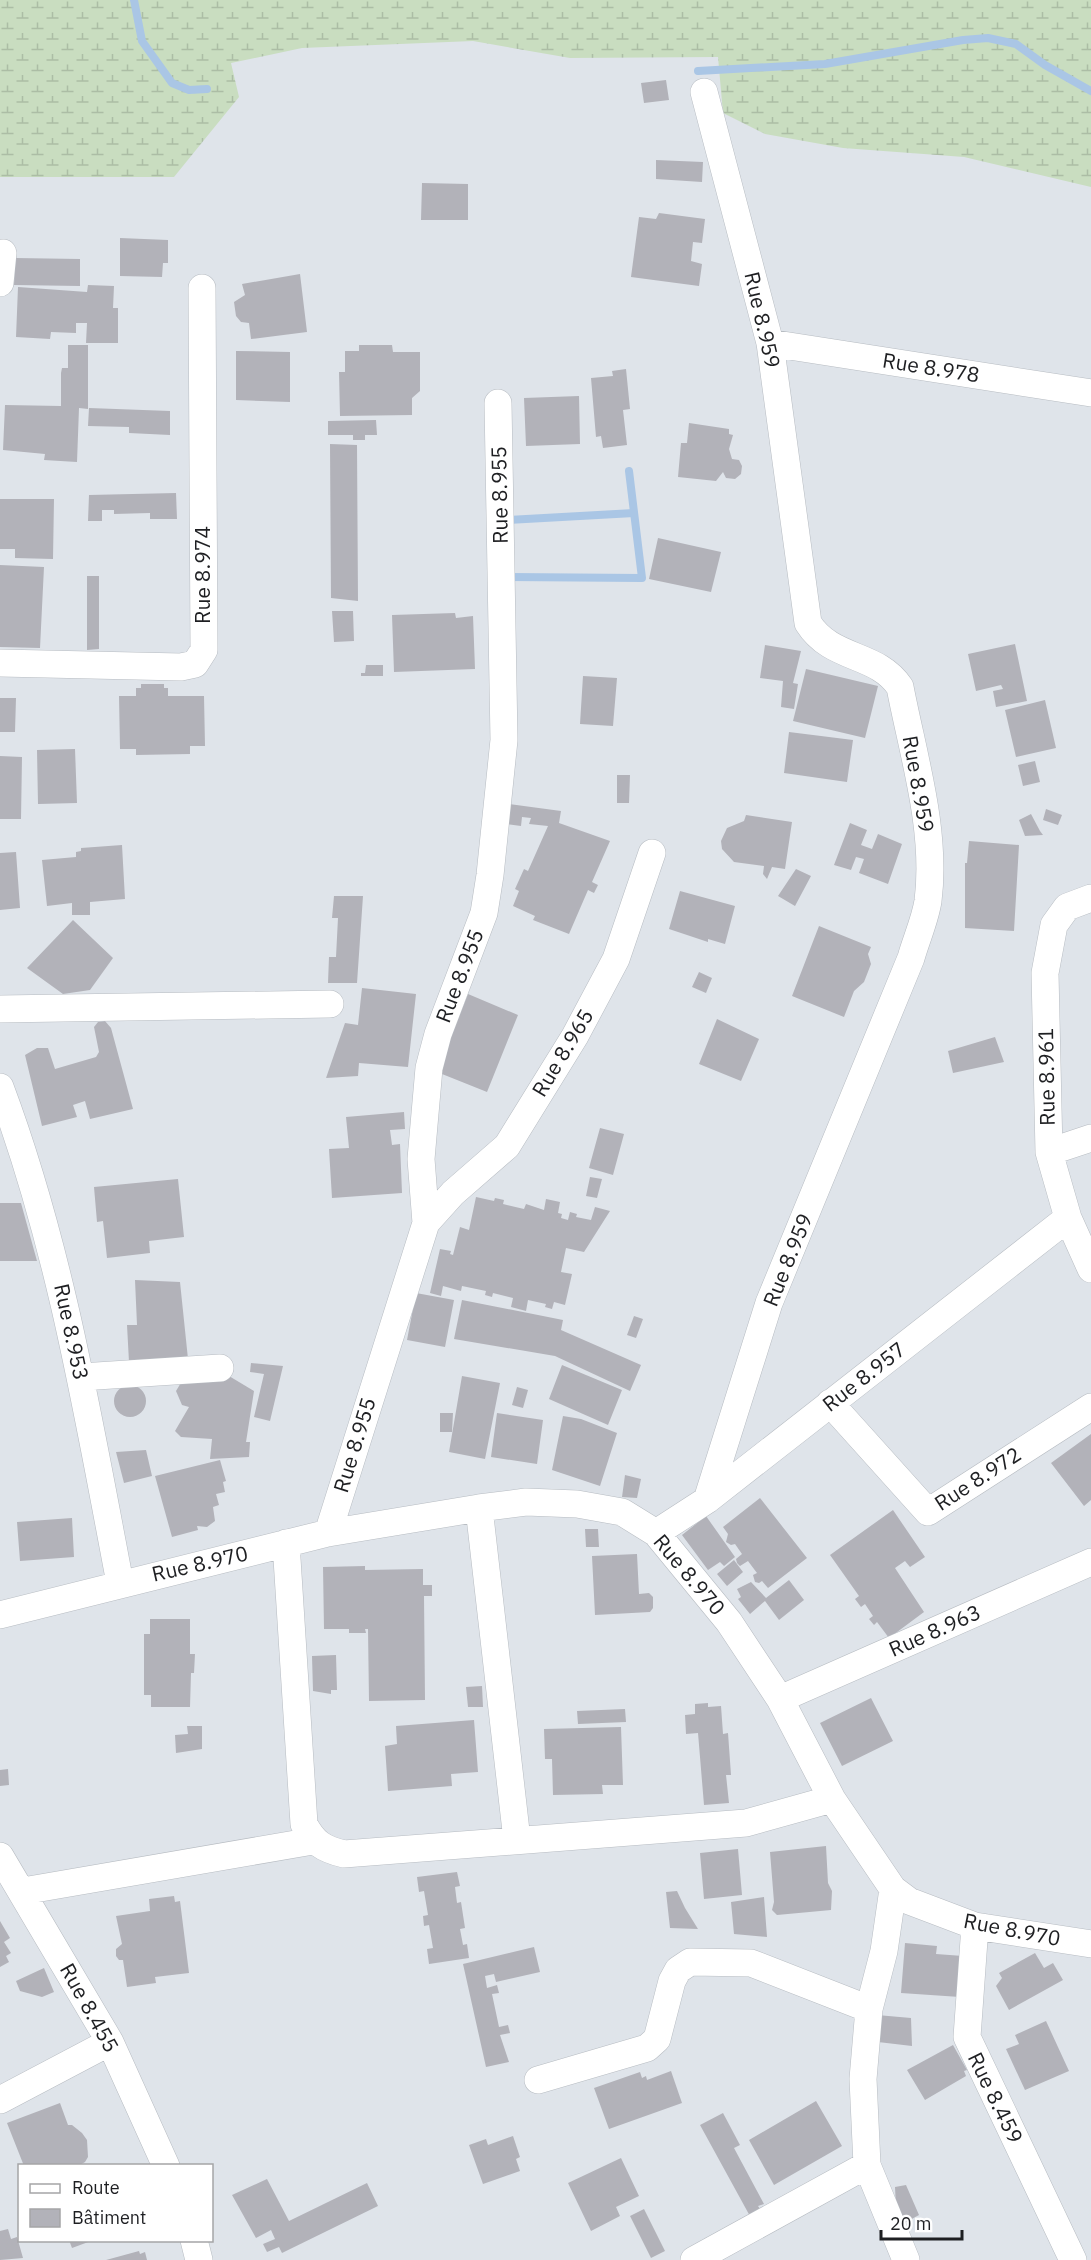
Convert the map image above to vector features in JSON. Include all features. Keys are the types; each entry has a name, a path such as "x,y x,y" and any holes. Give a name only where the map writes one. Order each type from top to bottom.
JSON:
{"street":[{"name":"Rue 8.959","path":"704,92 770,343 808,623 816,636 832,649 890,672 900,687 924,812 930,858 928,902 911,958 769,1303 707,1500"},
{"path":"0,283 3,254"},
{"name":"Rue 8.974","path":"0,663 180,668 195,664 204,650 202,288"},
{"name":"Rue 8.978","path":"770,343 1091,393"},
{"name":"Rue 8.955","path":"328,1533 426,1223 421,1159 429,1068 438,1034 484,913 504,740 498,403"},
{"name":"Rue 8.965","path":"426,1223 453,1193 507,1146 575,1036 616,959 652,853"},
{"name":"Rue 8.961","path":"1091,898 1067,908 1054,925 1045,973 1048,1152 1068,1218 1091,1269"},
{"path":"0,1009 330,1004"},
{"name":"Rue 8.953","path":"0,1087 56,1265 81,1377 120,1583"},
{"path":"1048,1152 1091,1138"},
{"name":"Rue 8.957","path":"656,1533 707,1500 1068,1218"},
{"path":"81,1377 220,1368"},
{"name":"Rue 8.972","path":"830,1403 928,1512 1091,1407"},
{"name":"Rue 8.970","path":"0,1615 120,1583 328,1533 478,1508 526,1502 577,1504 622,1512 656,1533 729,1622 780,1699 832,1799 893,1889 909,1901 975,1926 1091,1944"},
{"path":"478,1508 517,1840"},
{"path":"286,1543 304,1824 313,1841 329,1851 344,1854 746,1823 832,1799"},
{"name":"Rue 8.963","path":"780,1699 1091,1562"},
{"path":"23,1891 313,1841"},
{"name":"Rue 8.455","path":"0,1856 23,1891 110,2042 165,2164"},
{"path":"893,1889 884,1951 869,2010 864,2079 867,2165 906,2260"},
{"name":"Rue 8.459","path":"975,1926 967,2037 1073,2260"},
{"path":"538,2079 647,2048 657,2039 672,1981 678,1970 690,1962 751,1963 869,2010"},
{"path":"0,2100 110,2042"},
{"path":"694,2260 867,2165"},
{"path":"194,2242 199,2260"}],"green space":[{"path":"0,0 1091,0 1091,187 964,157 843,148 765,134 723,113 718,57 570,58 473,41 302,48 231,63 239,97 174,177 0,177"}],"building":[{"path":"666,80 669,100 644,103 641,83"},
{"path":"656,160 703,162 702,182 656,179"},
{"path":"422,183 468,184 468,220 421,220"},
{"path":"659,213 705,219 702,243 693,242 691,261 702,264 699,286 631,277 639,217 656,219"},
{"path":"120,238 168,240 168,263 163,263 162,277 120,276"},
{"path":"15,258 80,259 80,286 14,285"},
{"path":"300,274 307,332 251,339 249,323 241,322 236,316 234,302 245,295 242,284"},
{"path":"88,285 114,286 113,308 118,308 118,343 86,343 87,323 76,323 76,333 51,332 50,339 16,337 18,287 87,292"},
{"path":"68,345 88,345 88,409 79,408 77,462 44,460 45,454 3,450 5,405 61,406 61,373 62,368 68,368"},
{"path":"359,345 392,345 393,352 420,352 420,391 412,398 412,415 340,416 339,372 345,372 345,351 359,351"},
{"path":"236,351 290,352 290,402 236,400"},
{"path":"626,369 630,409 623,410 627,445 603,448 601,436 596,437 591,378 613,376 612,371"},
{"path":"579,396 580,444 526,446 524,398"},
{"path":"89,408 170,411 170,435 129,433 129,427 88,426"},
{"path":"376,420 377,435 365,435 365,440 353,440 353,435 328,435 328,421"},
{"path":"689,423 729,429 729,434 733,435 729,449 732,459 739,460 742,466 741,474 735,479 726,478 723,472 716,481 678,477 681,443 687,443"},
{"path":"330,444 357,445 358,601 331,598"},
{"path":"176,493 177,519 150,519 150,513 114,514 114,510 102,510 102,521 88,521 89,495"},
{"path":"0,499 54,499 53,559 15,558 15,549 0,549"},
{"path":"658,538 721,552 711,592 649,579"},
{"path":"0,565 44,567 40,648 0,647"},
{"path":"87,576 99,576 99,649 87,650"},
{"path":"332,611 353,611 354,641 334,642"},
{"path":"455,613 456,618 473,616 475,669 394,672 392,615"},
{"path":"1015,644 1027,701 996,707 993,691 1003,689 1001,685 976,691 968,654"},
{"path":"765,645 801,651 793,683 798,684 794,709 781,707 783,681 760,678"},
{"path":"366,665 383,665 383,676 361,676 361,673 365,673"},
{"path":"806,669 878,686 865,738 793,721"},
{"path":"583,676 617,678 613,726 580,724"},
{"path":"141,684 164,684 164,688 168,688 168,696 204,696 205,746 190,746 190,754 136,755 136,749 120,749 119,696 136,696 136,688 141,688"},
{"path":"0,698 16,698 15,732 0,732"},
{"path":"1045,700 1056,748 1016,757 1005,710"},
{"path":"789,732 853,740 847,782 784,773"},
{"path":"75,749 77,803 38,804 37,750"},
{"path":"0,756 22,757 21,819 0,819"},
{"path":"1035,761 1040,782 1023,786 1018,765"},
{"path":"617,775 630,775 629,803 617,803"},
{"path":"509,804 561,811 559,823 610,841 592,882 598,885 594,893 588,890 569,934 533,920 535,916 513,906 519,891 515,889 524,869 528,871 548,826 529,824 531,818 522,817 521,826 506,824"},
{"path":"1046,809 1062,815 1058,825 1043,820"},
{"path":"1031,814 1043,835 1025,836 1019,820"},
{"path":"746,815 792,822 785,869 772,867 767,879 763,874 764,866 734,862 722,849 721,841 727,828 744,821"},
{"path":"850,823 867,830 861,845 872,849 878,834 902,844 888,884 859,873 864,859 856,857 851,870 834,865"},
{"path":"969,841 1019,845 1014,931 965,928 965,863 967,863"},
{"path":"122,845 125,899 90,902 90,915 72,915 72,903 47,906 42,860 76,857 76,852 81,851 81,848"},
{"path":"16,852 20,908 0,910 0,853"},
{"path":"796,869 811,876 795,906 778,896"},
{"path":"680,891 735,906 725,944 708,939 708,942 669,929"},
{"path":"334,896 363,896 357,983 328,983 329,957 336,957 338,918 332,918"},
{"path":"73,920 113,958 90,990 63,994 27,968"},
{"path":"819,926 871,947 868,954 871,964 864,982 854,991 844,1017 792,996"},
{"path":"699,972 712,978 706,993 692,987"},
{"path":"362,988 416,994 408,1067 359,1063 358,1076 326,1078 345,1023 358,1025"},
{"path":"468,994 518,1015 487,1092 437,1072"},
{"path":"717,1019 759,1039 741,1081 699,1064"},
{"path":"105,1021 111,1028 133,1109 90,1119 85,1101 73,1105 77,1117 42,1126 25,1055 37,1048 48,1048 55,1069 96,1057 99,1052 94,1027 98,1022"},
{"path":"995,1037 1004,1062 953,1073 948,1051"},
{"path":"404,1112 405,1129 390,1130 392,1145 400,1144 402,1193 332,1198 329,1149 349,1148 346,1117"},
{"path":"600,1128 624,1134 613,1175 589,1168"},
{"path":"590,1177 602,1179 597,1198 586,1196"},
{"path":"178,1179 184,1237 149,1241 150,1253 107,1258 103,1221 97,1222 94,1187"},
{"path":"476,1197 494,1201 495,1198 504,1200 503,1204 524,1209 526,1204 544,1210 546,1199 560,1202 558,1213 562,1214 561,1218 568,1220 570,1212 577,1214 576,1217 591,1220 595,1207 610,1211 584,1252 566,1248 561,1272 572,1274 565,1305 554,1302 552,1309 545,1307 546,1304 528,1300 526,1311 511,1307 513,1298 493,1293 492,1297 485,1295 486,1291 462,1286 461,1291 443,1286 441,1296 430,1293 440,1249 451,1251 450,1254 453,1255 460,1227 469,1230"},
{"path":"0,1203 21,1203 37,1261 0,1261"},
{"path":"135,1280 180,1282 188,1359 129,1362 127,1325 137,1325"},
{"path":"416,1293 454,1300 445,1347 407,1340"},
{"path":"462,1300 563,1320 561,1330 641,1365 630,1391 555,1356 454,1339"},
{"path":"634,1316 643,1319 636,1338 627,1335"},
{"path":"251,1363 283,1366 270,1421 254,1417 264,1374 250,1372"},
{"path":"562,1365 622,1390 608,1425 549,1399"},
{"path":"185,1376 229,1376 254,1391 246,1442 250,1442 249,1457 210,1459 212,1439 181,1437 175,1431 189,1407 182,1405 176,1391"},
{"path":"462,1376 500,1383 485,1459 449,1452"},
{"path":"130,1385 141,1390 146,1401 141,1412 130,1417 119,1412 114,1401 119,1390"},
{"path":"517,1387 528,1390 523,1408 512,1405"},
{"path":"440,1413 453,1413 452,1432 440,1432"},
{"path":"497,1413 543,1420 537,1464 491,1457"},
{"path":"563,1416 581,1419 617,1433 600,1486 552,1470"},
{"path":"1091,1434 1091,1500 1084,1506 1051,1463"},
{"path":"146,1450 152,1476 124,1483 116,1452"},
{"path":"220,1460 226,1481 223,1482 225,1492 216,1494 219,1505 213,1507 215,1521 207,1527 197,1526 198,1530 172,1537 155,1476"},
{"path":"625,1475 641,1479 637,1498 622,1497"},
{"path":"760,1498 807,1558 768,1588 762,1581 755,1582 753,1575 757,1573 748,1561 740,1566 737,1563 736,1559 742,1554 735,1544 731,1545 726,1542 728,1534 723,1527"},
{"path":"893,1510 925,1557 910,1567 905,1561 895,1568 924,1612 889,1638 877,1622 874,1625 869,1619 873,1616 865,1604 861,1607 855,1599 859,1596 830,1555"},
{"path":"706,1516 735,1557 724,1566 720,1562 708,1570 682,1535"},
{"path":"72,1518 74,1557 20,1561 17,1522"},
{"path":"585,1529 598,1529 599,1547 586,1547"},
{"path":"637,1554 639,1594 649,1593 653,1597 653,1608 650,1612 595,1615 592,1556"},
{"path":"734,1560 743,1572 727,1586 717,1574"},
{"path":"365,1566 365,1570 423,1569 423,1585 432,1585 432,1596 424,1596 425,1700 369,1701 368,1629 365,1629 366,1633 349,1633 349,1629 324,1629 323,1567"},
{"path":"789,1580 804,1600 779,1620 765,1601 750,1614 738,1599 741,1597 737,1589 751,1582 766,1598"},
{"path":"150,1619 190,1619 190,1654 195,1654 194,1673 191,1673 190,1707 151,1707 151,1695 144,1695 144,1634 150,1634"},
{"path":"336,1655 337,1690 331,1690 331,1694 313,1691 312,1656"},
{"path":"482,1686 483,1707 468,1707 466,1687"},
{"path":"871,1698 893,1741 842,1766 820,1723"},
{"path":"708,1703 708,1707 721,1706 723,1734 728,1733 731,1775 726,1775 729,1803 704,1805 698,1733 686,1734 685,1715 695,1714 695,1704"},
{"path":"625,1709 626,1722 578,1724 577,1711"},
{"path":"474,1720 478,1772 451,1774 452,1786 388,1791 385,1746 397,1744 396,1726"},
{"path":"187,1726 202,1726 202,1749 176,1753 175,1735 188,1734"},
{"path":"621,1727 623,1785 602,1785 603,1794 553,1795 552,1759 545,1759 544,1729"},
{"path":"8,1769 9,1785 0,1786 0,1770"},
{"path":"826,1846 828,1883 832,1891 831,1910 777,1915 772,1910 774,1902 770,1852"},
{"path":"738,1849 742,1895 704,1899 700,1853"},
{"path":"457,1872 460,1886 455,1887 457,1903 461,1902 465,1928 460,1929 463,1945 467,1944 469,1958 429,1964 427,1949 433,1948 429,1925 424,1926 423,1916 428,1915 424,1891 419,1892 417,1877"},
{"path":"677,1891 698,1929 670,1928 666,1892"},
{"path":"174,1896 175,1902 180,1901 189,1973 155,1977 156,1983 127,1987 123,1960 119,1960 116,1956 116,1949 122,1944 116,1916 150,1911 149,1899"},
{"path":"764,1897 767,1937 734,1934 731,1902"},
{"path":"0,1921 10,1938 4,1942 11,1953 6,1956 9,1962 0,1967"},
{"path":"905,1943 937,1946 936,1954 963,1956 960,1997 901,1993"},
{"path":"534,1947 540,1972 496,1982 494,1974 485,1976 487,1988 497,1985 499,1993 492,1994 499,2027 508,2025 510,2033 500,2035 509,2062 486,2067 463,1964"},
{"path":"1035,1953 1044,1968 1053,1963 1063,1980 1009,2010 996,1986 1002,1978 999,1973"},
{"path":"44,1968 54,1992 42,1997 20,1991 16,1981"},
{"path":"877,2015 911,2018 912,2046 878,2042"},
{"path":"1046,2021 1069,2071 1025,2090 1006,2049 1019,2044 1015,2035"},
{"path":"953,2045 967,2070 964,2071 966,2076 925,2100 907,2070"},
{"path":"671,2071 682,2103 609,2129 594,2088 640,2072 642,2078 646,2076 647,2080"},
{"path":"816,2101 842,2146 774,2185 749,2140"},
{"path":"60,2103 68,2125 72,2125 87,2140 88,2157 82,2164 23,2164 7,2123"},
{"path":"723,2113 740,2145 734,2148 764,2204 758,2206 762,2212 751,2218 700,2125"},
{"path":"513,2136 520,2157 516,2159 520,2171 483,2184 469,2145 486,2139 488,2145"},
{"path":"621,2158 639,2196 616,2207 620,2216 591,2231 568,2183"},
{"path":"267,2179 289,2221 367,2183 378,2206 282,2253 279,2247 267,2252 263,2244 275,2239 271,2230 256,2238 232,2195"},
{"path":"906,2185 919,2215 897,2227 895,2187"},
{"path":"644,2209 665,2251 651,2258 630,2216"},
{"path":"8,2229 11,2239 17,2237 23,2258 0,2260 0,2231"},
{"path":"70,2242 88,2242 72,2248"},
{"path":"139,2251 140,2254 145,2252 147,2260 106,2260"}],"waterway":[{"path":"134,0 142,41 172,83 189,90 207,89"},
{"path":"698,71 825,64 963,40 988,38 1016,44 1045,65 1091,91"},
{"path":"508,577 642,578 629,471"},
{"path":"507,520 634,513"}]}
